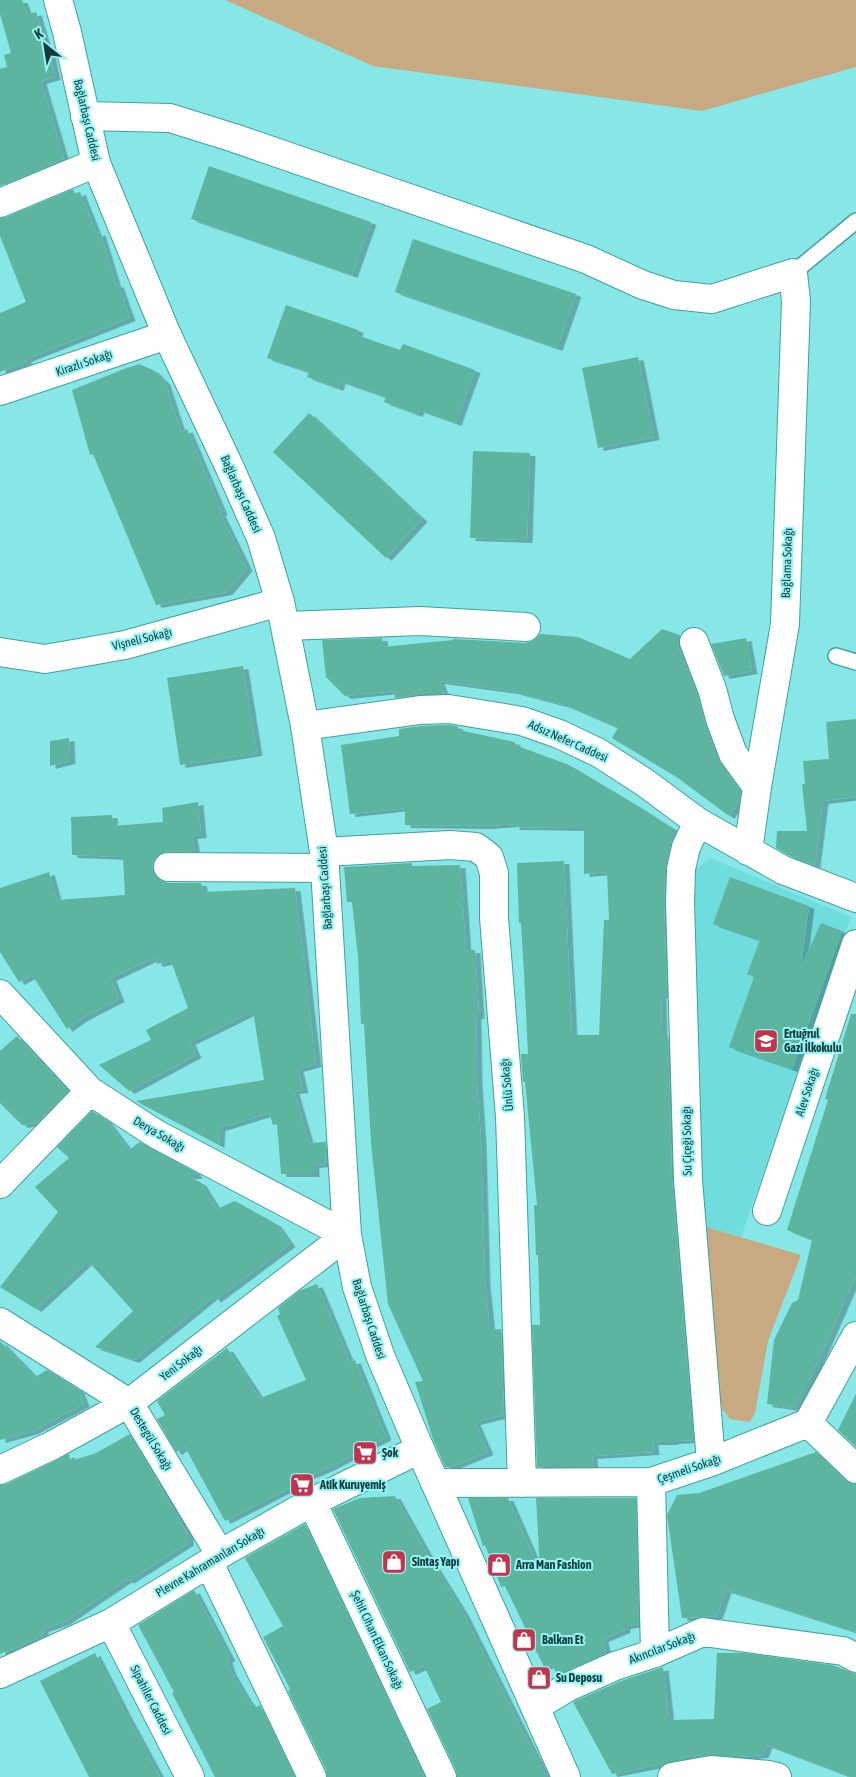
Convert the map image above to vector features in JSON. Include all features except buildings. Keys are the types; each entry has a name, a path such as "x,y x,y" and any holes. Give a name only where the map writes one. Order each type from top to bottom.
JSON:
{"street":[{"name":"Bağlarbaşı Caddesi","path":"58,0 96,162 168,335 261,538 283,614 304,726 324,860 347,1235 357,1287 380,1355 420,1449 566,1777"},
{"path":"86,116 170,118 234,138 586,259 643,285 674,295 712,299 793,272"},
{"path":"0,203 96,162"},
{"name":"Bağlama Sokağı","path":"748,851 785,624 796,301 793,272"},
{"name":"Kirazlı Sokağı","path":"0,391 168,335"},
{"name":"Vişneli Sokağı","path":"0,652 45,659 283,614 526,627"},
{"path":"694,642 712,689 720,719 733,754 757,788"},
{"name":"Adsız Nefer Caddesi","path":"304,726 420,710 449,709 522,721 559,734 599,752 698,822 783,870 856,898"},
{"name":"Su Çiçeği Sokağı","path":"698,822 686,846 681,869 680,902 688,1180 711,1462"},
{"name":"Ünlü Sokağı","path":"168,867 324,860 450,845 476,847 489,857 494,873 494,918 510,1117 522,1483"},
{"name":"Alev Sokağı","path":"767,1211 856,944"},
{"name":"Derya Sokağı","path":"0,994 90,1091 156,1134 347,1235"},
{"path":"0,1184 90,1091"},
{"name":"Yeni Sokağı","path":"0,1470 53,1446 129,1403 347,1235"},
{"name":"Destegül Sokağı","path":"0,1322 129,1403 214,1558 312,1777"},
{"path":"856,1336 808,1423 856,1469"},
{"name":"Çeşmeli Sokağı","path":"435,1483 652,1482 711,1462 808,1423"},
{"name":"Plevne Kahramanları Sokağı","path":"0,1674 111,1622 214,1558 312,1502 420,1449"},
{"path":"652,1482 655,1652"},
{"name":"Şehit Cihan Elkan Sokağı","path":"312,1502 442,1777"},
{"name":"Sipahiler Caddesi","path":"111,1622 190,1777"},
{"name":"Akıncılar Sokağı","path":"534,1707 568,1687 615,1666 703,1632 843,1651 856,1658"},
{"path":"672,1777 711,1770 777,1777"}],"lane":[{"path":"793,272 856,221"},
{"path":"836,656 856,662"}],"shaded area":[{"path":"225,0 856,0 856,67 702,111 373,66"},
{"path":"710,858 851,917 741,1237 696,1224 695,871"},
{"path":"696,1224 801,1255 768,1341 755,1413 750,1422 730,1419 722,1409 714,1369"}],"place":[{"name":"Ertuğrul Gazi İlkokulu","path":"766,1041"},
{"name":"Şok","path":"365,1453"},
{"name":"Atik Kuruyemiş","path":"302,1485"},
{"name":"Sintaş Yapı","path":"394,1562"},
{"name":"Arra Man Fashion","path":"499,1565"},
{"name":"Balkan Et","path":"524,1640"},
{"name":"Su Deposu","path":"539,1678"}]}
